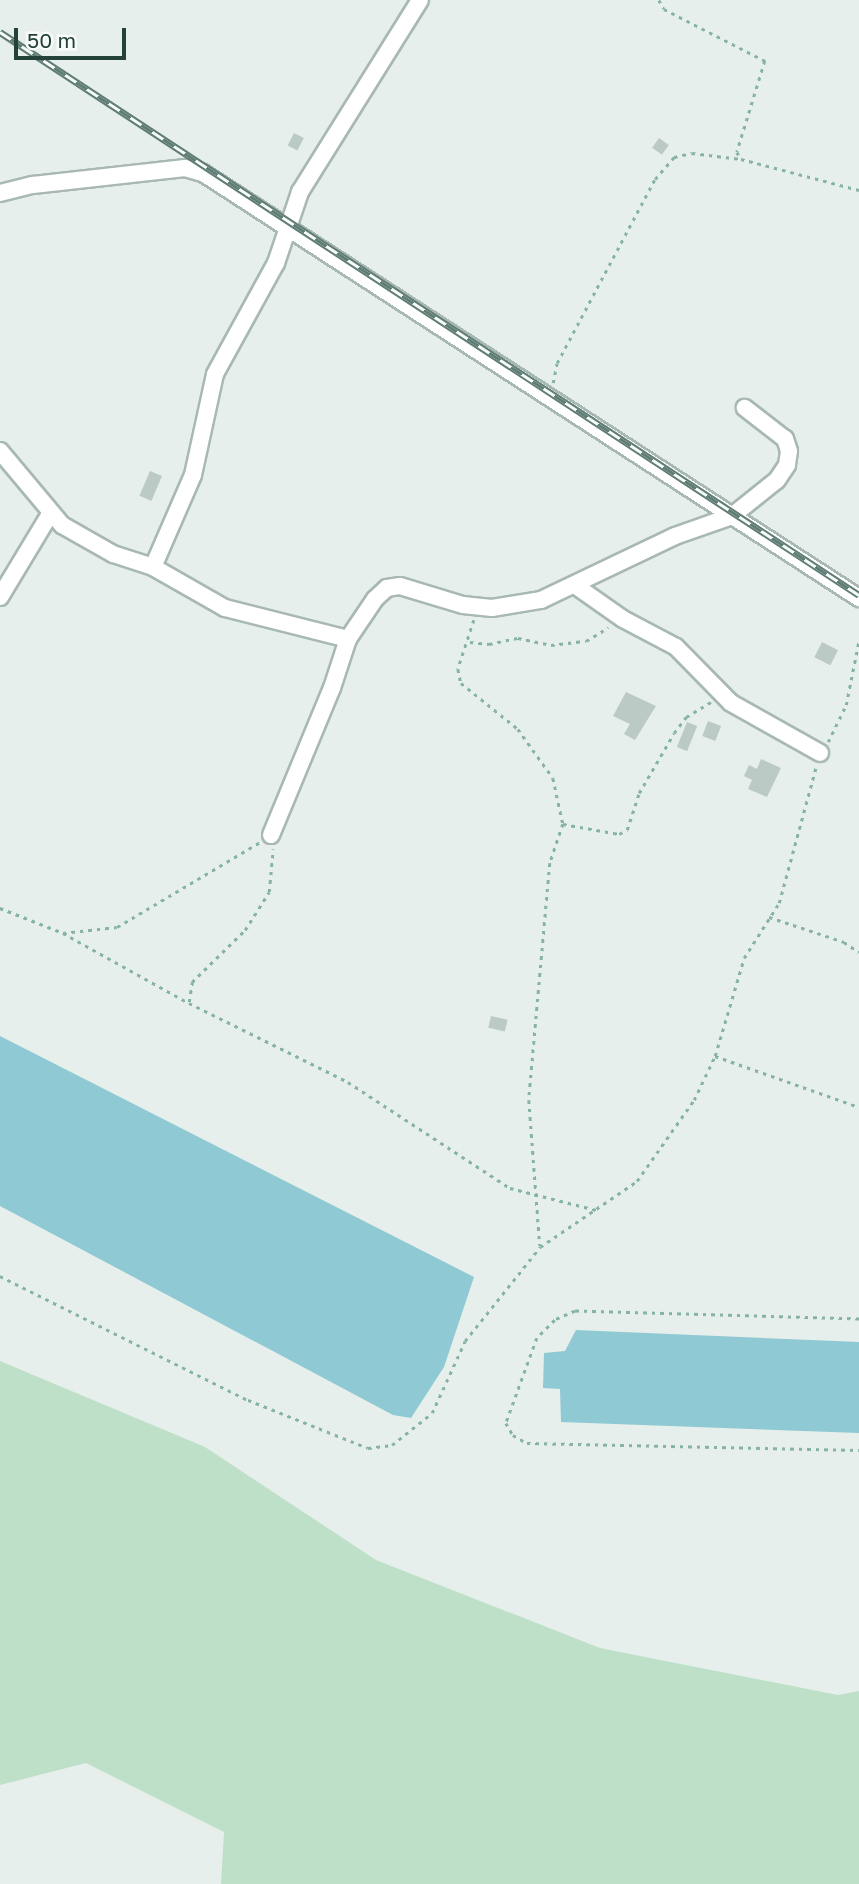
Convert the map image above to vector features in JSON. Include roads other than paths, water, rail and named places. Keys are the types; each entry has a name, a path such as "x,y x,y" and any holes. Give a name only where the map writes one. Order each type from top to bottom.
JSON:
{"street":[{"path":"153,567 193,475 215,374 276,263 291,226 300,192 420,0"},
{"path":"0,193 33,185 185,168 203,173 291,226 859,598"},
{"path":"271,835 332,688 348,639 387,588 400,586 446,602 475,606 541,600 576,586 675,536 732,516 777,480 787,465 789,450 785,439 745,408"},
{"path":"0,451 50,514 113,554 153,567 225,608 348,639"},
{"path":"0,597 50,514"},
{"path":"576,586 623,619 676,647 722,696 820,753"}],"water":[{"path":"0,1036 474,1277 444,1367 411,1418 393,1415 0,1206"},
{"path":"576,1330 859,1342 859,1433 561,1422 560,1389 543,1388 544,1353 565,1351"}],"railway":[{"path":"0,32 859,595"}]}
